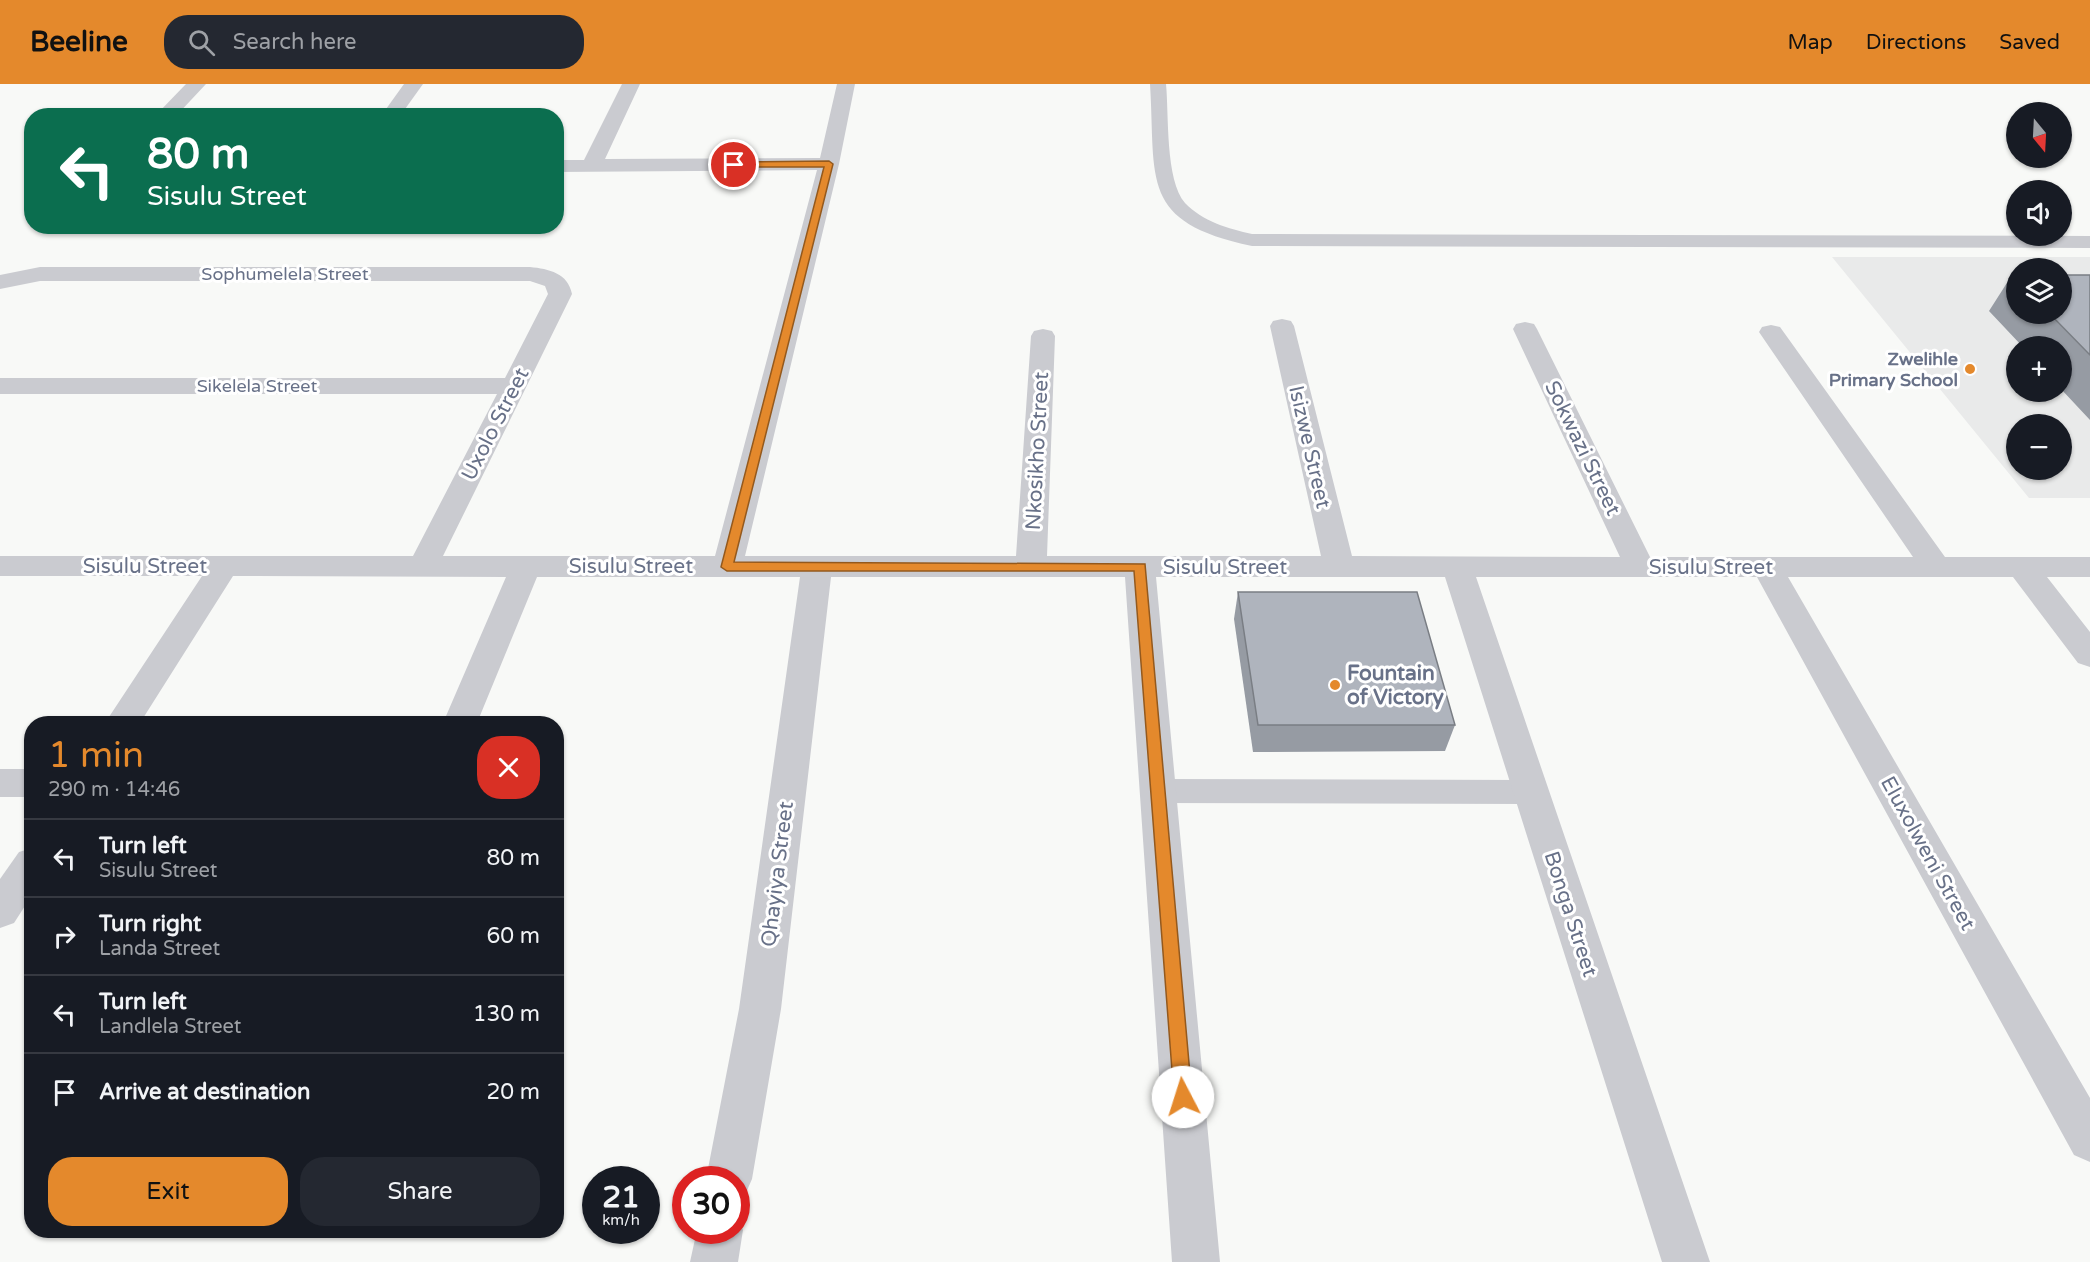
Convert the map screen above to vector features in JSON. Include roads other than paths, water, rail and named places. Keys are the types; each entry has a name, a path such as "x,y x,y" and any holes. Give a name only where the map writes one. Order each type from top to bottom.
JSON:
{"street":[{"path":"172,108 197,84"},
{"path":"396,108 414,84"},
{"path":"591,166 631,84"},
{"path":"727,567 829,164 846,84"},
{"path":"564,166 829,164"},
{"name":"Sophumelela Street","path":"6,280 40,274 530,274 555,281"},
{"name":"Uxolo Street","path":"423,566 560,294 560,287 555,281"},
{"name":"Isizwe Street","path":"1282,326 1339,567"},
{"name":"Sokwazi Street","path":"1526,329 1640,567"},
{"path":"1771,332 1936,567"},
{"name":"Nkosikho Street","path":"1031,567 1043,336"},
{"name":"Sikelela Street","path":"0,386 514,386"},
{"name":"Sisulu Street","path":"0,566 2090,567"},
{"path":"127,716 224,566"},
{"path":"463,716 526,566"},
{"name":"Qhayiya Street","path":"731,1166 760,1009 817,567"},
{"path":"1140,567 1196,1262"},
{"name":"Bonga Street","path":"1457,567 1686,1262"},
{"name":"Eluxolweni Street","path":"1767,567 2090,1140"},
{"path":"2022,567 2090,655"},
{"path":"0,783 24,783"},
{"path":"0,911 24,875"},
{"path":"714,1262 717,1244"}],"lane":[{"path":"1158,84 1165,172 1173,200 1205,225 1245,239 1282,242 2090,242"},
{"path":"1158,791 1531,792"}],"place":[{"name":"Zwelihle Primary School","path":"1970,369"},
{"name":"Fountain of Victory","path":"1335,685"}]}
